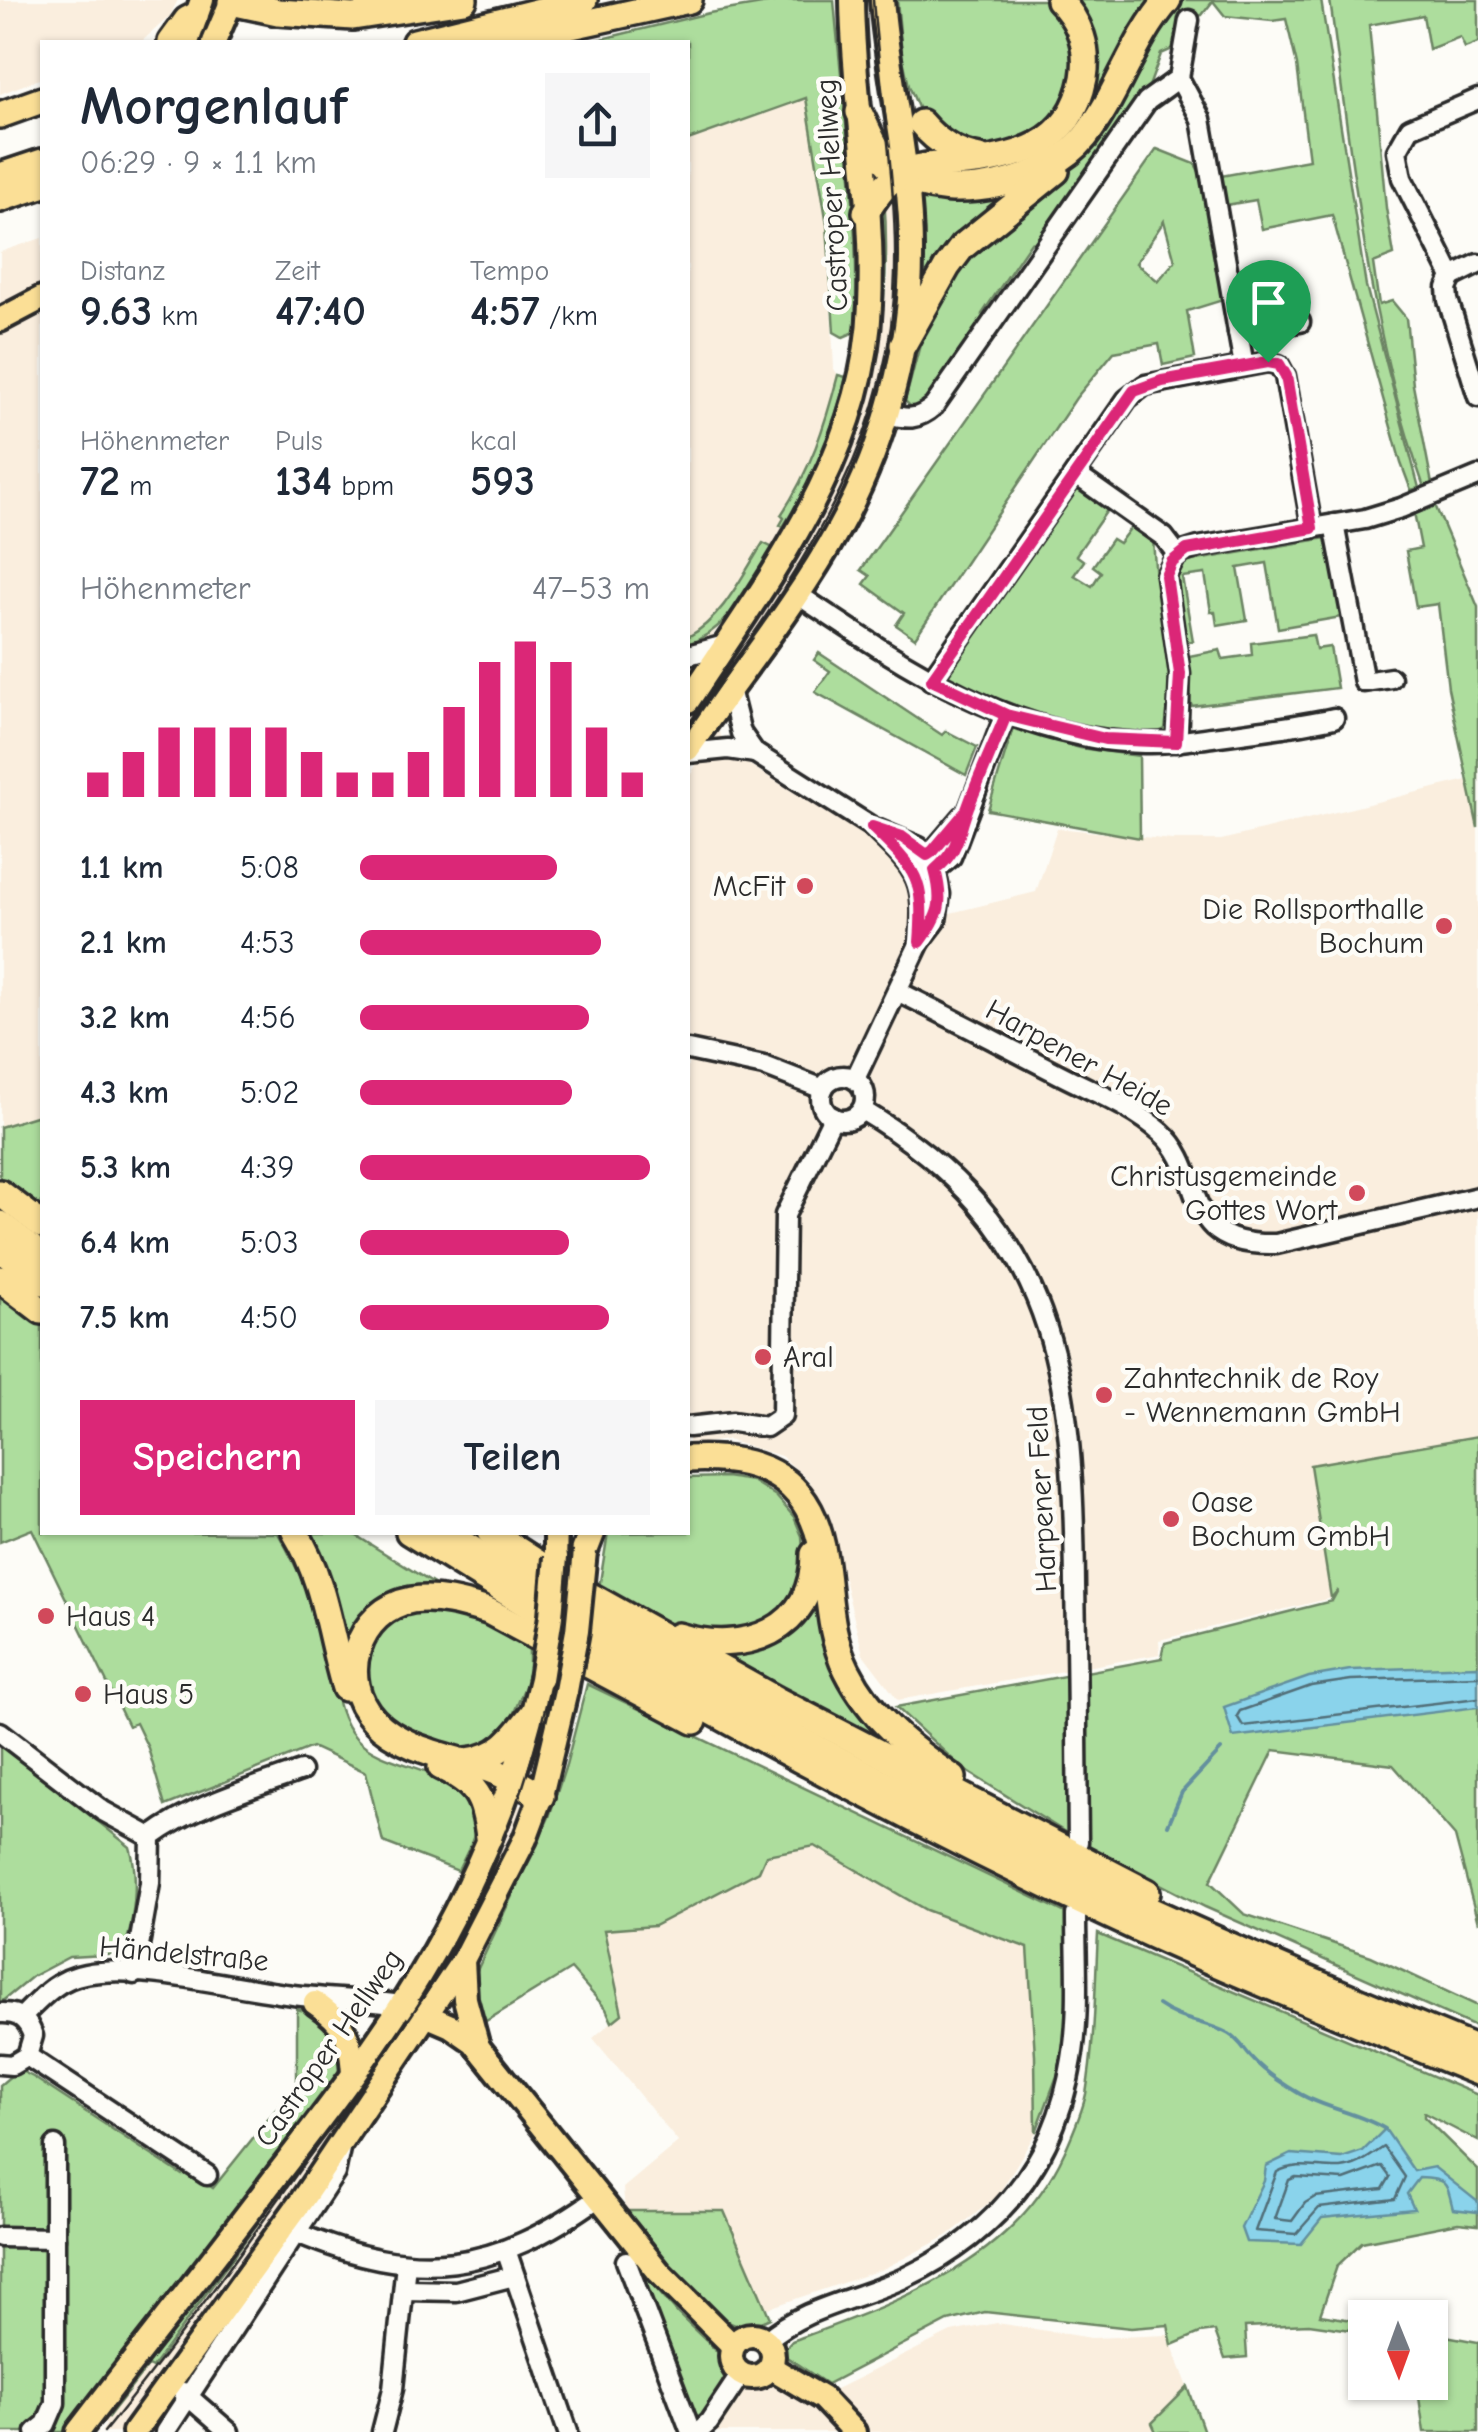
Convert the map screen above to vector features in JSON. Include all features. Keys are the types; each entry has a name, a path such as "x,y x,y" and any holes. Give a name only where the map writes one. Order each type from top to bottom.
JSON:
{"highway":[{"path":"232,1 278,12 353,16 464,0"},
{"path":"423,40 584,0"},
{"path":"508,40 689,0"},
{"path":"866,212 882,188 921,166 1011,157 1040,144 1065,122 1085,72 1085,53 1082,34 1059,0"},
{"path":"903,344 962,247 1038,187 1083,139 1140,37 1168,0"},
{"path":"172,40 198,8"},
{"path":"0,115 40,101"},
{"path":"859,112 884,158 904,174 943,187 988,187 1038,171 1083,139"},
{"path":"921,123 952,150 995,159"},
{"path":"0,176 40,163"},
{"path":"0,199 40,185"},
{"path":"0,1193 40,1224"},
{"path":"0,1224 40,1254"},
{"path":"0,1249 40,1280"},
{"path":"0,1261 40,1281"},
{"path":"0,1278 40,1308"},
{"path":"690,1460 741,1460 781,1477 797,1491 819,1533 832,1628 846,1667 864,1700 909,1749 998,1812 1181,1910 1293,1963 1341,1994"},
{"path":"496,1535 553,1563 667,1632 700,1642 748,1642 781,1626 804,1595 814,1568 809,1528 796,1505 760,1476 740,1469 690,1468"},
{"path":"296,1535 318,1578 354,1712 386,1744 511,1784"},
{"path":"414,1535 702,1708 1084,1911"},
{"path":"450,1535 756,1714 905,1792 1171,1921 1478,2050"},
{"path":"553,1563 578,1590 967,1801 998,1812"},
{"path":"541,1796 384,1730 365,1709 358,1696 354,1668 358,1644 385,1610 408,1601 450,1601 488,1611 646,1698 1084,1911 1478,2072"},
{"path":"461,1762 496,1754 532,1714"},
{"path":"418,1756 463,1778 476,1789 487,1818 489,1837"}],"main road":[{"name":"Castroper Hellweg","path":"690,698 805,518 849,426 862,375 870,308 852,0"},
{"path":"690,748 840,525 862,481 886,414 903,344 911,252 882,0"},
{"path":"187,40 198,8 232,1"},
{"path":"215,40 232,1"},
{"path":"889,62 921,123"},
{"path":"0,320 40,299"},
{"name":"Castroper Hellweg","path":"78,2432 354,2074 396,2012 454,1911 511,1784 532,1714 551,1616 556,1535"},
{"name":"Castroper Hellweg","path":"134,2432 425,2021 463,1960 517,1858 541,1796 566,1691 587,1542"},
{"path":"463,1960 465,2000 478,2047"},
{"path":"305,1999 336,2017 344,2028 354,2074"},
{"path":"396,2012 451,2026 478,2047 658,2272 733,2346"},
{"path":"425,2021 497,2071"},
{"path":"746,2335 767,2340 773,2356 770,2367 756,2377 741,2374 732,2362 733,2346 746,2335"},
{"path":"770,2367 814,2392 854,2432"}],"street":[{"path":"1189,20 1179,78 1201,118 1244,366"},
{"path":"886,414 910,420 932,408 1148,101 1179,78"},
{"path":"1452,277 1402,178 1398,152 1410,128 1478,99"},
{"path":"1478,264 1452,277 1446,288 1478,397"},
{"path":"1238,333 1300,322"},
{"path":"932,680 1134,391 1145,385 1268,362 1279,364 1286,376 1312,528"},
{"path":"1075,474 1164,537 1178,554"},
{"path":"1176,742 1180,674 1166,576 1178,554 1401,508 1478,476"},
{"path":"1334,524 1364,682 1391,678"},
{"path":"797,594 932,680 1006,715 1105,739 1176,742 1334,718"},
{"path":"690,654 725,645"},
{"path":"730,689 740,734 754,754"},
{"path":"916,874 931,862 951,857 1006,715"},
{"path":"690,751 728,748 754,754 872,827 902,837 931,862 940,906 936,921 920,942 855,1079"},
{"path":"872,827 916,874 923,902 920,942"},
{"name":"Harpener Heide","path":"897,991 1154,1126 1180,1158 1201,1213 1225,1234 1242,1241 1276,1244 1478,1197"},
{"path":"690,1050 764,1066 823,1089"},
{"path":"835,1078 855,1079 864,1090 862,1110 852,1118 833,1117 824,1109 823,1089 835,1078"},
{"name":"Harpener Feld","path":"862,1110 911,1140 980,1206 1024,1271 1050,1336 1066,1402 1074,1490 1078,1842"},
{"path":"690,1427 733,1422 766,1427 782,1416 785,1215 833,1117"},
{"path":"0,1732 103,1811 150,1837"},
{"path":"150,1837 171,1822 301,1771"},
{"path":"134,1974 150,1883 150,1837"},
{"path":"767,2340 802,2314 875,2290 932,2264 984,2228 1016,2196 1046,2147 1068,2081 1084,1911"},
{"name":"Händelstraße","path":"22,2017 51,1988 68,1979 103,1972 396,2012"},
{"path":"0,2014 11,2012 22,2017 33,2036 27,2056 12,2065 0,2064"},
{"path":"27,2056 207,2175"},
{"name":"Castroper Hellweg","path":"165,2432 335,2174 342,2142"},
{"path":"36,2432 46,2424 55,2403 55,2146"},
{"path":"297,2234 357,2256 406,2264 452,2263 506,2250 561,2224 599,2197"},
{"path":"0,2237 56,2238"},
{"path":"506,2250 568,2432"},
{"path":"626,2261 694,2432 709,2422 741,2374"},
{"path":"382,2432 393,2389 406,2264"},
{"path":"404,2290 456,2291 514,2276"},
{"path":"170,2384 229,2432"}],"shaded area":[{"path":"0,0 178,0 169,17 143,40 40,40 40,79 0,94"},
{"path":"806,98 827,224 834,369 838,375 824,452 792,515 690,670 690,139"},
{"path":"893,189 897,261 892,335 883,383 861,454 805,561 808,564 690,730 690,713 790,565 830,489 834,491 862,422 880,349 888,273 884,195"},
{"path":"40,239 40,1115 0,1127 0,252"},
{"path":"717,729 732,754 859,832 910,871 918,921 1036,892 1057,828 1172,840 1221,840 1467,780 1478,828 1478,1436 1310,1465 1331,1598 1159,1640 1160,1654 898,1700 863,1654 827,1511 808,1479 781,1456 727,1440 690,1445 690,776"},
{"path":"512,1804 522,1806 512,1833 484,1900 435,1993 426,1987 466,1917"},
{"path":"815,1846 926,1910 1028,1948 1036,2132 997,2197 947,2236 883,2269 766,2309 724,2212 625,2211 623,2188 678,2142 593,2038 622,2013 603,1930 654,1926 766,1855"},
{"path":"389,2037 401,2045 127,2416 133,2422 119,2432 101,2432 106,2425 98,2418 102,2413 111,2413 173,2341"},
{"path":"997,2323 1091,2338 1168,2335 1188,2387 1152,2422 1156,2432 711,2432 745,2382 772,2379 822,2410 836,2389 951,2332"}],"green space":[{"path":"785,0 834,0 856,249 855,332 843,337 834,332 827,224 806,98 690,139 690,40 597,40 709,13"},
{"path":"897,0 1051,0 1078,53 1073,91 1052,126 1004,152 953,142 920,112 909,86"},
{"path":"1067,0 1160,0 1101,104 1050,157 957,184 945,172 1079,116"},
{"path":"1180,0 1321,0 1366,286 1419,488 1411,490 1401,463 1332,215 1262,229 1256,200 1226,205 1221,176 1309,160 1297,65 1286,19 1225,16 1213,1 1202,15 1186,17 1184,44 1161,54 1147,92 1040,246 1031,242 982,314 987,319 927,406 913,409 905,401 928,315 951,270 1058,176"},
{"path":"1330,0 1478,0 1478,43 1465,48 1460,37 1429,49 1423,15 1369,25 1394,255 1373,263 1379,305 1392,301 1406,318 1413,385 1432,484 1424,487 1389,369 1376,308"},
{"path":"1157,149 1195,164 1202,177 1223,300 1187,311 1195,358 1163,365 1159,344 1114,352 1076,398 915,638 896,625 904,613 864,584 870,576 861,570","holes":["1164,221 1175,261 1158,281 1136,263"]},
{"path":"1017,185 919,311 917,188"},
{"path":"884,195 886,272 878,346 861,419 834,491 830,489 844,459 876,217"},
{"path":"838,375 846,377 835,417 813,473 783,527 781,515 816,448"},
{"path":"1079,486 1115,513 1108,509 1076,555 1084,561 1074,575 1092,586 1101,572 1093,566 1112,539 1119,543 1132,526 1125,520 1131,519 1153,539 1171,686 1165,729 1119,736 1089,731 996,702 950,682 948,674"},
{"path":"1435,505 1478,607 1478,828 1448,688 1438,604 1416,607 1406,551 1421,548 1414,512"},
{"path":"1326,538 1331,542 1344,615 1278,628 1267,563 1238,568 1247,620 1217,625 1205,574 1182,577 1193,641 1184,642 1172,577 1178,567 1191,561"},
{"path":"763,543 775,549 728,615 704,637 690,643 690,636 712,619"},
{"path":"1313,635 1316,649 1330,647 1337,688 1191,706 1189,656 1220,650 1223,659 1252,655 1251,643"},
{"path":"819,653 942,735 946,731 977,747 966,775 815,692 830,671 814,660"},
{"path":"1013,728 1080,748 1139,756 1140,838 988,810"},
{"path":"40,1115 40,1206 0,1177 0,1127"},
{"path":"0,1293 40,1323 40,1535 279,1535 318,1621 343,1719 349,1729 370,1749 444,1779 460,1789 471,1803 476,1827 458,1871 383,1842 366,1772 312,1747 165,1806 148,1748 136,1723 128,1726 32,1529 0,1542"},
{"path":"1478,1436 1478,1923 1455,1836 1393,1765 1274,1750 1210,1882 1244,1914 1371,1956 1478,2006 1478,2028 1205,1907 1089,1847 962,1768 896,1707 1162,1658 1165,1643 1332,1601 1338,1590 1331,1598 1310,1465"},
{"path":"690,1478 752,1481 776,1496 794,1517 802,1536 804,1563 799,1586 774,1619 735,1636 666,1626 599,1588 608,1535 690,1535"},
{"path":"304,1535 355,1535 448,1593 427,1593 351,1654"},
{"path":"816,1573 823,1631 924,1767 709,1649 743,1649"},
{"path":"430,1606 477,1617 529,1646 529,1677 510,1722 488,1746 463,1753 399,1729 371,1700 364,1660 367,1645 391,1617"},
{"path":"587,1684 1070,1915 1066,2052 1036,2132 1028,1948 926,1910 815,1846 766,1855 759,1871 654,1926 604,1930 622,2014 612,2022 606,2009 571,1969 486,2021 475,1999 473,1979 549,1817"},
{"path":"0,1743 130,1847 135,1886 133,1915 122,1954 69,1957 33,1976 0,2003"},
{"path":"1098,1934 1478,2095 1478,2141 1424,2113 1424,2117 1478,2170 1478,2225 1458,2223 1362,2242 1337,2266 1320,2315 1348,2319 1348,2330 1309,2324 1245,2327 1247,2357 1225,2359 1215,2331 1172,2345 1168,2325 1131,2328 985,2312 948,2321 827,2384 785,2356 792,2341 873,2310 950,2273 985,2250 1016,2222 1043,2190 1080,2116 1093,2034"},
{"path":"297,2009 332,2030 342,2049 341,2069 329,2091 64,2432 0,2432 0,2085 13,2074 23,2072 182,2175 186,2171 213,2188 297,2083"},
{"path":"349,2098 152,2368 148,2366 108,2417 102,2413"},
{"path":"625,2211 724,2211 770,2318 740,2326 713,2311 679,2277"},
{"path":"637,2267 720,2354 726,2373 719,2390 722,2392 702,2418 691,2411"},
{"path":"1448,2336 1478,2342 1478,2432 1424,2432 1419,2400 1448,2400"},
{"path":"1188,2387 1204,2432 1156,2432 1152,2423"}],"water":[{"path":"1478,1666 1478,1707 1233,1737 1224,1707 1309,1677 1350,1670"},
{"path":"1385,2129 1414,2171 1434,2167 1478,2202 1478,2212 1453,2209 1441,2181 1419,2178 1407,2194 1414,2209 1322,2218 1301,2244 1246,2242 1241,2228 1264,2181 1266,2166 1291,2154 1342,2158 1363,2151"}],"waterway":[{"path":"1168,1825 1182,1792 1221,1750"},
{"path":"1158,2005 1229,2034 1261,2067 1300,2094 1385,2129"}],"tram line":[{"path":"690,727 761,624 827,516 854,460 875,401 889,339 895,239 873,0"},
{"path":"104,2432 397,2036 472,1912 516,1808 548,1696 566,1585 568,1535"}],"place":[{"name":"McFit","path":"805,886"},
{"name":"Die Rollsporthalle Bochum","path":"1444,926"},
{"name":"Christusgemeinde Gottes Wort","path":"1357,1193"},
{"name":"Aral","path":"763,1357"},
{"name":"Zahntechnik de Roy - Wennemann GmbH","path":"1104,1395"},
{"name":"Oase Bochum GmbH","path":"1171,1519"},
{"name":"Haus 4","path":"46,1616"},
{"name":"Haus 5","path":"83,1694"}],"route":[{"path":"1268,362 1162,381 1134,391 932,680 1006,715 966,812 933,851 927,855 902,837 872,827 916,874 923,902 920,942 936,921 940,906 935,870 951,857 957,844 1006,715 1105,739 1176,742 1180,674 1166,576 1172,562 1187,550 1312,528 1286,376 1279,364 1268,362"}]}
